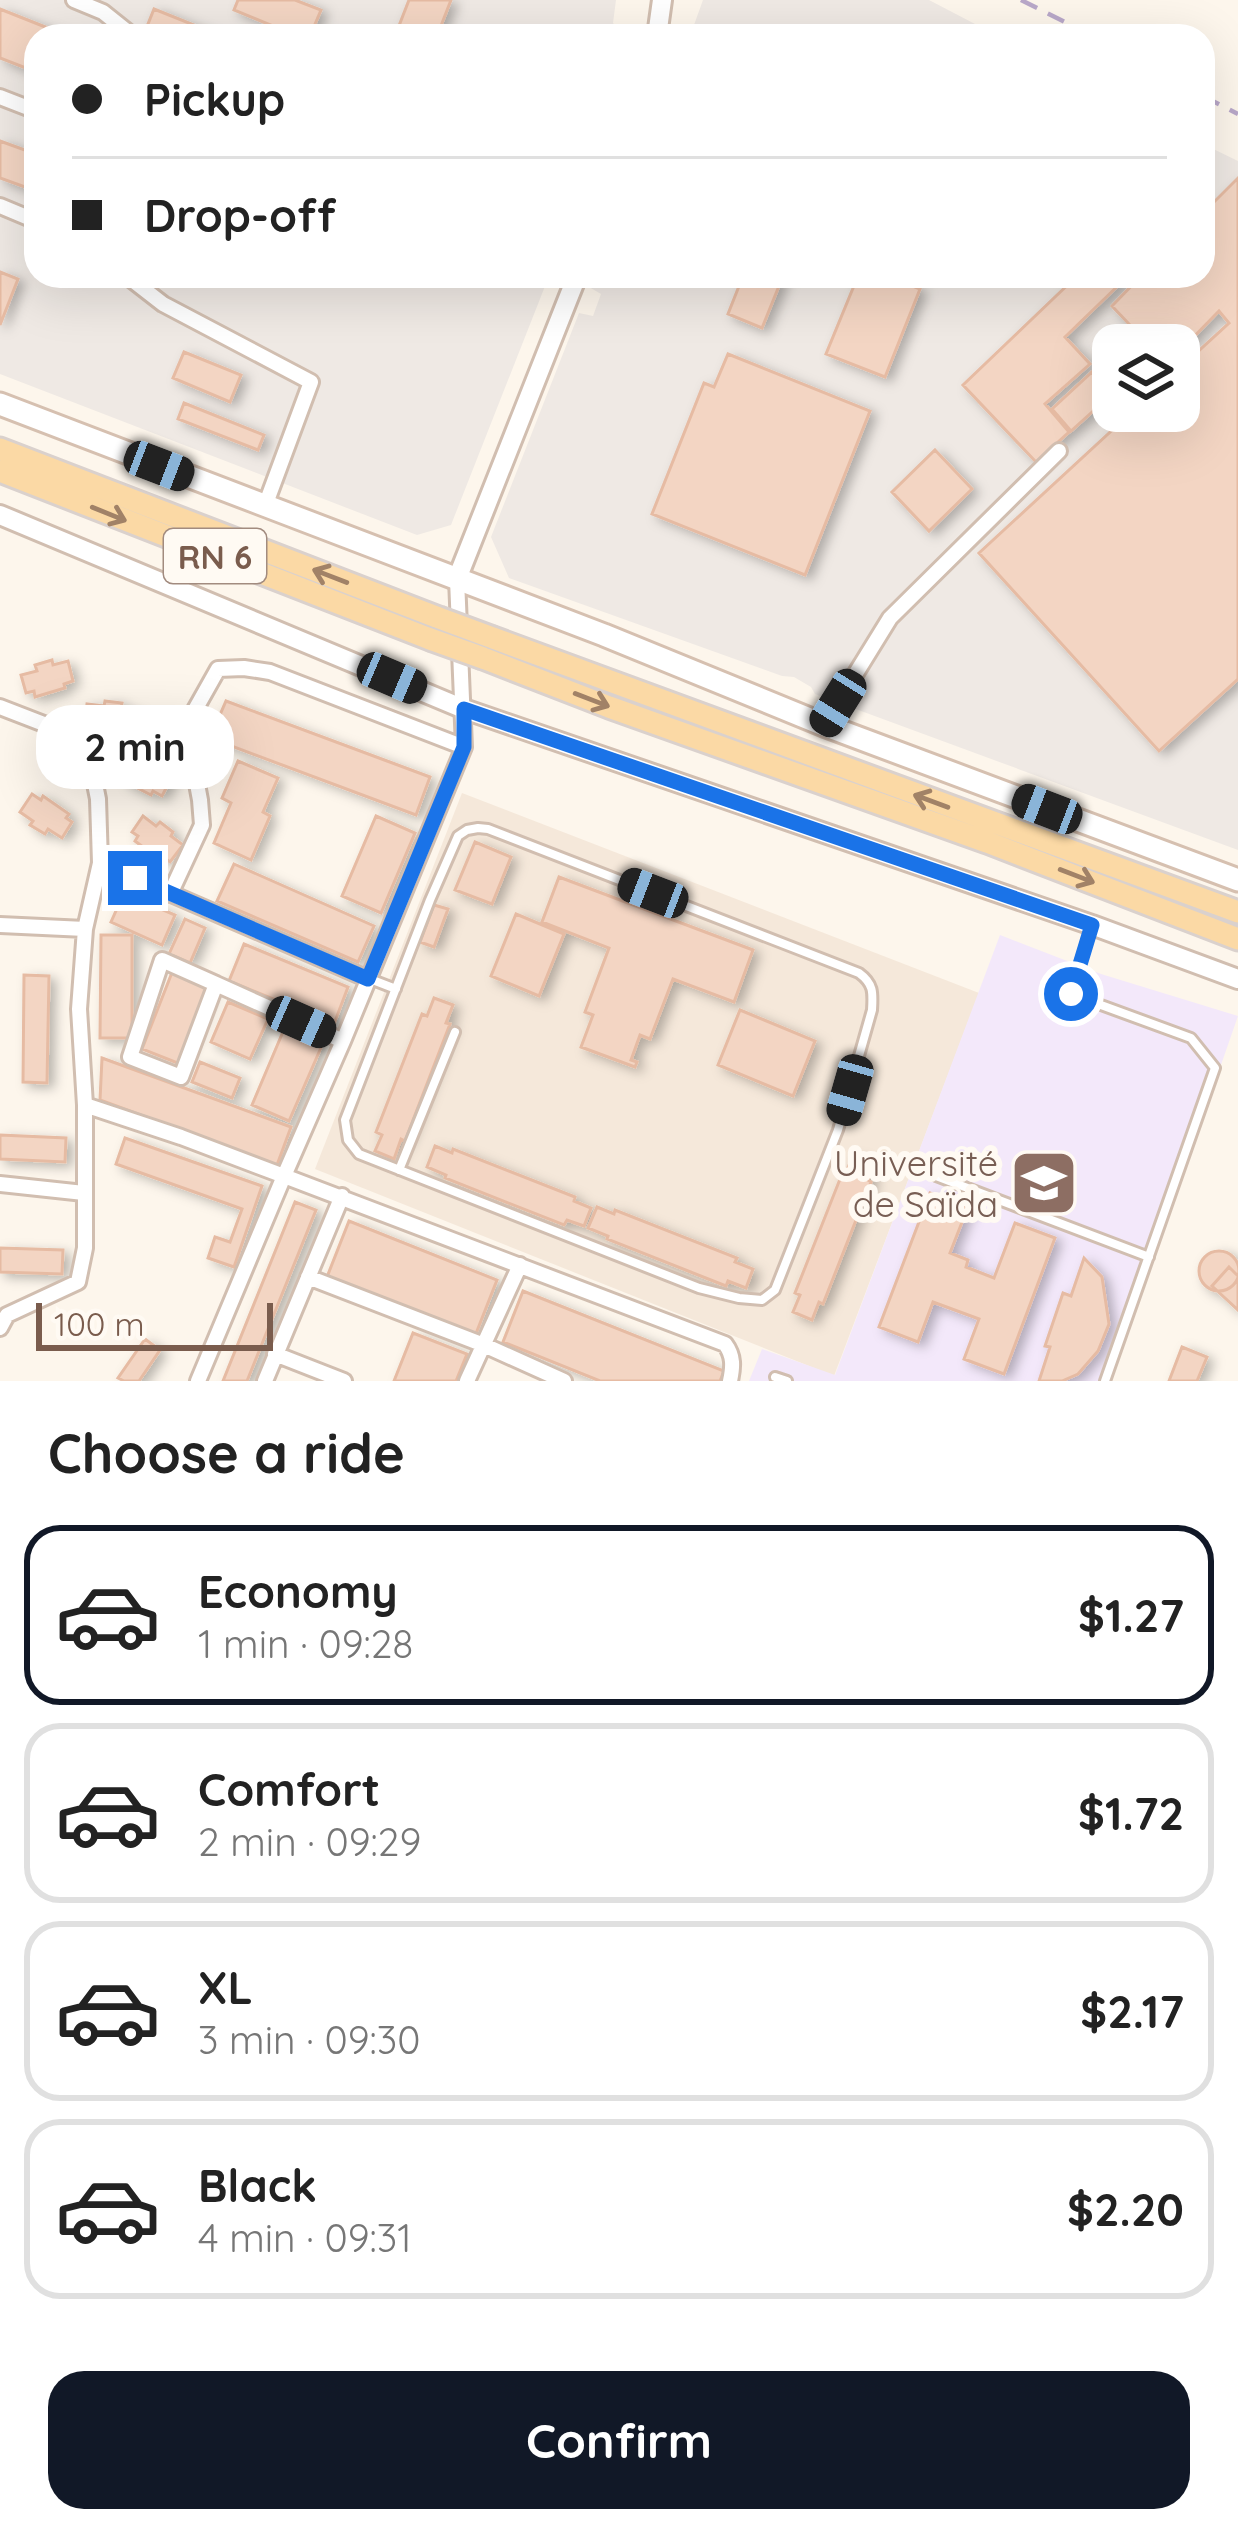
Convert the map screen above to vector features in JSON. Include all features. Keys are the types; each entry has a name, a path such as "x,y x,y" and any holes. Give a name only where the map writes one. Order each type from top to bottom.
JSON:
{"main road":[{"path":"0,404 1238,880"},
{"name":"RN 6","path":"0,449 435,628"},
{"name":"RN 6","path":"0,471 1238,912"},
{"name":"RN 6","path":"488,648 609,707 1238,938"}],"street":[{"path":"74,0 105,6"},
{"path":"146,288 163,304 311,382 266,506"},
{"path":"198,1381 464,747 458,579 572,288"},
{"path":"824,724 890,618 1059,451"},
{"path":"0,514 464,709 1238,979"},
{"path":"170,893 202,825 189,741 190,717 218,669 270,672 464,747"},
{"path":"0,707 62,731 91,764 98,799 100,863 86,929 80,1009 85,1248 78,1282 7,1315 0,1328"},
{"path":"100,863 368,979"},
{"path":"0,925 86,929"},
{"path":"216,984 181,1077 130,1057 162,960 216,984 343,1041"},
{"path":"85,1105 342,1196 725,1345 733,1366 730,1381"},
{"path":"0,1184 84,1193"},
{"path":"265,1381 342,1196"},
{"path":"467,1381 520,1265"},
{"path":"308,1277 484,1345 560,1380"},
{"path":"275,1354 344,1381"}],"lane":[{"path":"488,829 859,973 873,990 872,1010 838,1130 775,1290 762,1300 699,1288 399,1170 359,1154 349,1140 345,1120 430,900 458,836 467,830 488,829"},
{"path":"1092,925 1071,994 1191,1038 1215,1068 1105,1381"},
{"path":"368,979 396,989"},
{"path":"399,1170 454,1032"},
{"path":"936,1176 1149,1257"},
{"path":"775,1377 787,1381"}],"shaded area":[{"path":"0,0 616,0 614,24 24,24 24,288 544,288 451,525 417,535 0,374"},
{"path":"703,0 929,0 975,24 694,24"},
{"path":"1215,150 1238,161 1238,850 815,694 794,677 509,578 491,537 579,313 593,316 601,294 591,288 1215,288"},
{"path":"462,793 979,993 834,1376 315,1169"},
{"name":"Université de Saïda","path":"1000,935 1101,974 1238,1016 1111,1381 749,1381 762,1349 835,1375"}],"building":[{"path":"238,0 295,0 321,10 315,24 268,24 234,10"},
{"path":"409,0 451,0 442,24 400,24"},
{"path":"0,9 38,24 24,24 24,67 0,58"},
{"path":"154,9 192,24 148,24"},
{"path":"0,141 24,150 24,187 0,178"},
{"path":"1238,178 1238,679 1159,751 979,553 1110,432 1200,432 1200,350 1229,323 1219,311 1200,330 1200,324 1129,324 1112,306 1129,288 1215,288 1215,201"},
{"path":"0,272 18,279 0,325"},
{"path":"738,288 778,288 762,328 728,314"},
{"path":"853,288 920,289 885,377 826,354"},
{"path":"1064,288 1116,288 1065,337 1090,364 1045,404 1069,432 1036,462 963,385"},
{"path":"184,352 241,375 230,402 173,378"},
{"path":"728,354 870,411 805,575 652,514 704,383 714,387"},
{"path":"1092,372 1092,412 1071,431 1052,409"},
{"path":"184,403 264,435 258,450 178,419"},
{"path":"935,450 972,489 929,531 892,492"},
{"path":"52,660 53,665 68,661 73,681 35,697 34,691 26,693 21,675"},
{"path":"105,701 136,710 133,731 92,729 92,724 85,723 87,704 104,706"},
{"path":"226,701 430,777 416,815 210,738"},
{"path":"128,755 161,766 158,770 172,777 162,796 124,781 126,776 119,772"},
{"path":"238,761 278,778 263,812 270,816 251,860 214,843 231,803 222,798"},
{"path":"32,794 69,814 66,818 72,822 62,838 30,825 33,821 20,812"},
{"path":"143,816 156,826 160,822 183,845 170,862 135,841 138,836 132,832"},
{"path":"376,816 415,833 381,913 342,896"},
{"path":"475,842 511,857 492,904 455,890"},
{"path":"234,864 374,926 358,962 217,901"},
{"path":"559,877 753,950 734,1002 673,979 650,1039 640,1035 631,1060 637,1062 635,1067 581,1047 593,1015 585,1012 609,948 542,922"},
{"path":"124,893 175,915 162,945 111,922"},
{"path":"434,905 448,909 434,947 420,942"},
{"path":"516,914 564,934 539,996 491,976"},
{"path":"185,919 205,928 190,963 169,954"},
{"path":"101,935 132,935 132,1038 100,1038"},
{"path":"244,944 348,987 334,1024 229,981"},
{"path":"173,970 211,985 180,1064 142,1049"},
{"path":"24,975 49,976 47,1083 23,1082"},
{"path":"434,998 453,1005 446,1023 450,1024 394,1159 375,1151 382,1135 376,1132 422,1014 427,1016"},
{"path":"228,1002 268,1019 250,1059 211,1042"},
{"path":"740,1010 815,1041 793,1096 718,1065"},
{"path":"285,1027 323,1043 289,1121 252,1105"},
{"path":"102,1058 291,1127 277,1165 100,1100"},
{"path":"200,1062 240,1078 232,1098 192,1082"},
{"path":"0,1135 66,1138 65,1162 0,1159"},
{"path":"125,1138 262,1186 234,1267 208,1258 215,1237 230,1242 242,1209 116,1164"},
{"path":"435,1146 575,1197 574,1201 591,1208 584,1226 567,1220 564,1225 445,1178 427,1167"},
{"path":"853,1155 874,1163 871,1182 823,1304 819,1302 812,1320 793,1312 800,1295 795,1293"},
{"path":"930,1193 968,1207 950,1253 968,1260 966,1267 994,1278 1015,1223 1055,1238 1004,1374 964,1359 979,1319 933,1302 918,1342 879,1327"},
{"path":"295,1202 316,1210 247,1381 223,1381"},
{"path":"597,1207 737,1258 735,1262 753,1269 746,1288 728,1281 726,1286 607,1239 588,1228"},
{"path":"349,1221 497,1280 475,1336 327,1277"},
{"path":"0,1248 63,1250 62,1274 0,1272"},
{"path":"1219,1251 1233,1257 1239,1271 1233,1285 1219,1291 1205,1285 1199,1271 1205,1257"},
{"path":"1084,1258 1102,1277 1109,1324 1098,1351 1078,1374 1062,1381 1039,1381 1063,1293 1071,1296"},
{"path":"1229,1267 1238,1276 1238,1310 1212,1286"},
{"path":"523,1291 724,1371 720,1381 600,1381 503,1342"},
{"path":"413,1333 467,1354 456,1381 394,1381"},
{"path":"145,1339 160,1350 139,1381 118,1378"},
{"path":"1182,1347 1207,1357 1197,1381 1169,1381"}],"railway":[{"path":"1021,0 1069,24"},
{"path":"1215,102 1238,114"}],"place":[{"name":"Université de Saïda","path":"1044,1183"}],"route":[{"path":"135,878 368,979 464,747 464,709 1092,925 1071,994"}]}
